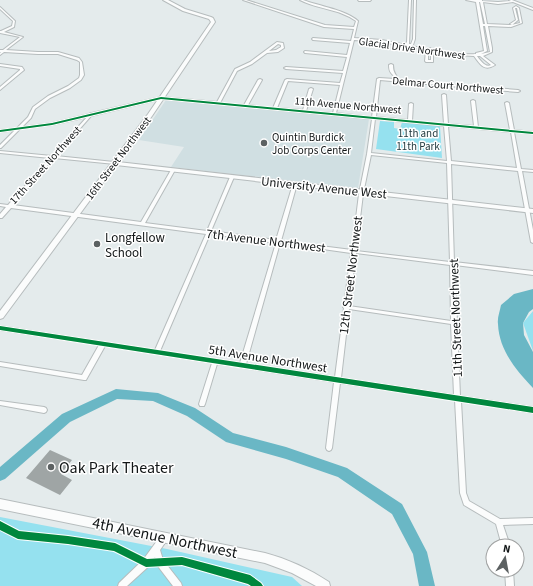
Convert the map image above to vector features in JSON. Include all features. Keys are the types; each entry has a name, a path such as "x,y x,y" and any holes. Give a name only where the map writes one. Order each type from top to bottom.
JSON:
{"street":[{"name":"16th Street Northwest","path":"0,316 161,98 200,43 213,20 178,8 165,0"},
{"path":"244,0 325,26 355,28"},
{"path":"301,0 345,14 355,18 357,21 340,84 334,114"},
{"path":"359,0 370,0"},
{"path":"410,0 407,44 430,49"},
{"path":"412,44 414,39 415,0"},
{"path":"467,0 506,3 511,1 533,9"},
{"path":"477,0 486,51 477,55"},
{"name":"Glacial Drive Northwest","path":"313,39 352,39 407,44 430,49 477,55 491,52 481,0"},
{"path":"481,24 511,26 521,23 518,8 516,7 519,5"},
{"path":"0,8 14,21 13,26 1,32"},
{"path":"0,54 22,36 1,32"},
{"path":"218,103 236,70 251,63 273,45 277,43 282,44 283,46 277,51 266,52"},
{"path":"0,146 30,117 34,108 49,97 70,87 80,80 82,75 82,62 78,59 58,53 38,54 2,51"},
{"path":"305,52 347,56"},
{"path":"477,55 493,65 489,67 484,66 477,55"},
{"path":"0,65 16,66 22,70 0,89"},
{"path":"391,65 391,71 397,80"},
{"path":"286,68 343,72"},
{"name":"Delmar Court Northwest","path":"379,78 518,91"},
{"name":"12th Street Northwest","path":"329,448 361,192 379,78"},
{"path":"246,106 260,80"},
{"path":"275,108 287,80 340,84"},
{"path":"304,111 311,89"},
{"name":"11th Street Northwest","path":"444,94 463,493 466,503 499,522"},
{"name":"11th Avenue Northwest","path":"0,131 52,124 161,98 533,132"},
{"path":"473,101 476,127"},
{"path":"507,103 519,169 530,210 533,242"},
{"path":"410,121 411,104"},
{"name":"17th Street Northwest","path":"0,217 91,114"},
{"path":"0,152 114,163"},
{"path":"368,154 533,171"},
{"name":"University Avenue West","path":"114,163 530,210"},
{"path":"142,224 173,170"},
{"path":"157,352 232,177"},
{"path":"242,366 295,184"},
{"name":"7th Avenue Northwest","path":"0,205 353,252 533,273"},
{"path":"346,307 455,323"},
{"name":"5th Avenue Northwest","path":"0,328 458,400 533,410"},
{"path":"0,364 84,378 103,344"},
{"path":"202,404 215,361"},
{"path":"0,403 44,410"},
{"name":"4th Avenue Northwest","path":"0,504 166,536 284,563 305,573 325,586"},
{"path":"504,538 499,522 533,521"},
{"path":"122,586 146,563 166,536"},
{"path":"156,549 160,562 178,586"}],"shaded area":[{"name":"Quintin Burdick Job Corps Center","path":"166,100 369,119 358,188 171,167 184,147 139,140"},
{"path":"533,289 533,309 529,312 523,323 524,335 533,352 533,388 520,374 505,351 499,333 498,317 501,305 514,294"}],"green space":[{"name":"11th and 11th Park","path":"380,121 394,122 394,128 400,129 402,122 440,126 442,158 376,149"},
{"path":"533,311 533,351 523,323"},
{"path":"0,517 167,549 292,577 302,586 0,586"}],"building":[{"name":"Oak Park Theater","path":"50,450 72,460 61,474 72,480 60,495 26,478"}],"waterway":[{"path":"0,475 66,418 116,394 154,396 191,412 230,438 286,453 342,472 397,509 420,552 427,586"}],"cycle path":[{"path":"0,131 52,124 161,98 533,133"},
{"path":"0,328 533,410"},
{"path":"0,525 18,535 115,547 146,563 182,561 250,580 258,586"}],"place":[{"name":"Quintin Burdick Job Corps Center","path":"264,143"},
{"name":"Longfellow School","path":"97,244"},
{"name":"Oak Park Theater","path":"51,467"}]}
